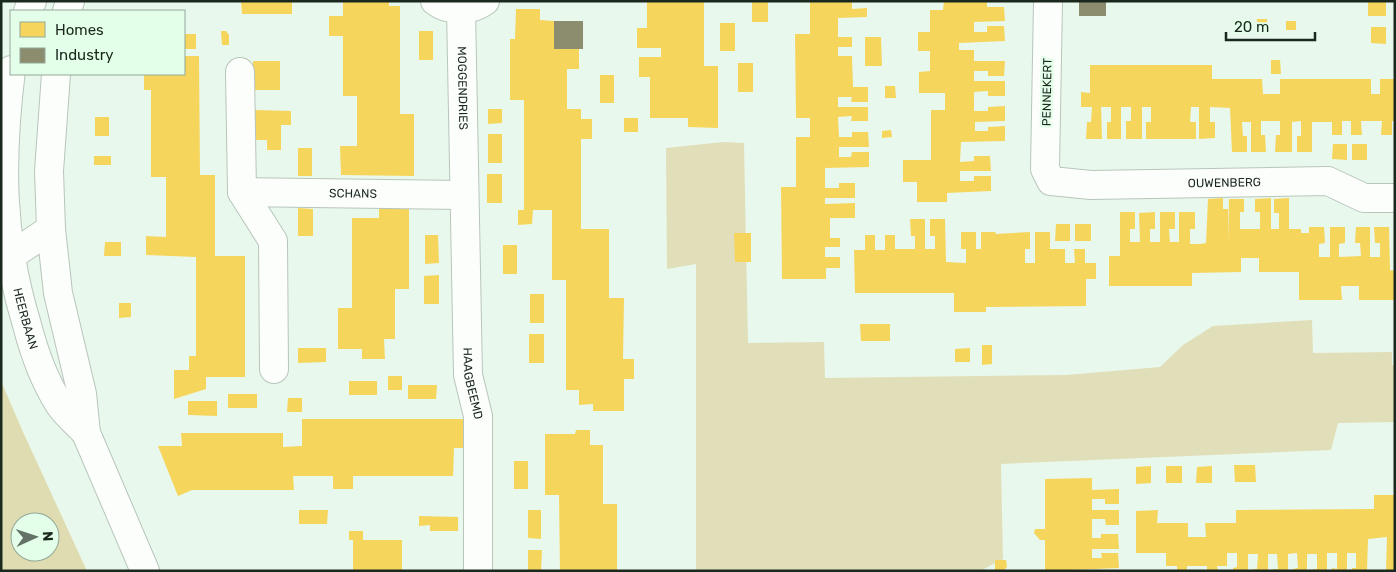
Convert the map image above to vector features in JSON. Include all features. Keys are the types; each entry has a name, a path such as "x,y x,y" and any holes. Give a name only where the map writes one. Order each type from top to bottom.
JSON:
{"street":[{"name":"MOGGENDRIES","path":"435,1 443,7 473,5 464,195"},
{"name":"PENNEKERT","path":"1048,1 1045,169 1051,181"},
{"path":"240,72 242,192 273,240 274,369"},
{"name":"HEERBAAN","path":"10,75 5,118 3,214 5,257 36,358 58,404 86,432"},
{"name":"HEERBAAN","path":"56,75 49,171 51,229 58,293 82,394 86,432 145,571"},
{"name":"OUWENBERG","path":"1051,181 1091,185 1328,181 1364,198 1395,198"},
{"name":"SCHANS","path":"242,192 464,195"},
{"name":"HAAGBEEMD","path":"464,195 468,375 478,416 478,571"},
{"path":"3,214 51,229"},
{"path":"5,257 51,229"}],"shaded area":[{"path":"723,142 744,143 748,343 824,342 825,378 1066,375 1160,367 1183,345 1213,326 1312,320 1313,353 1392,352 1392,365 1395,365 1395,422 1338,423 1331,450 1001,464 1003,559 980,571 696,571 696,264 667,269 666,148"},
{"path":"1,381 60,512 10,512 10,562 60,562 60,512 87,571 1,571"}],"building: Homes":[{"path":"241,1 292,1 292,14 242,14"},
{"path":"343,1 389,1 389,6 400,6 400,114 414,114 414,176 341,175 340,146 357,146 357,96 343,96 343,36 329,36 329,16 343,16"},
{"path":"647,1 704,1 704,66 718,66 718,128 688,127 688,118 650,118 650,77 639,77 639,57 661,57 661,48 637,48 637,28 647,28"},
{"path":"752,1 768,1 768,22 752,22"},
{"path":"810,1 852,1 852,9 867,8 867,17 838,18 838,37 852,37 852,47 838,47 838,56 852,56 853,87 868,87 868,102 851,102 852,97 838,97 838,107 868,107 868,121 851,121 852,116 838,117 839,137 852,137 852,132 868,132 869,147 839,147 839,157 851,157 852,152 869,152 869,167 825,168 825,188 839,188 839,183 855,183 855,198 825,198 825,204 855,203 855,218 830,218 830,238 840,238 840,247 825,247 825,257 840,257 840,268 826,268 826,279 782,279 781,187 796,187 796,137 810,137 810,118 796,118 795,34 810,34"},
{"path":"944,1 987,1 987,7 1004,7 1005,21 974,22 974,32 987,32 987,26 1004,26 1005,41 959,43 959,50 974,50 974,61 1005,61 1004,76 988,76 988,71 974,71 974,81 1005,81 1005,96 988,96 988,91 974,92 974,111 988,111 988,107 1005,106 1005,121 975,122 975,131 988,131 988,127 1005,126 1005,141 961,142 960,162 974,161 974,156 990,156 991,171 960,171 960,181 974,181 974,176 991,176 991,191 947,193 947,202 917,202 917,182 903,182 903,160 931,160 931,110 945,110 945,93 919,93 919,72 930,71 930,51 918,51 918,32 930,32 930,10 943,10"},
{"path":"1368,1 1386,1 1386,16 1368,16"},
{"path":"516,9 540,9 540,20 554,21 554,49 579,49 579,69 567,69 567,109 581,109 581,119 592,119 592,139 581,139 581,229 609,229 609,298 624,298 623,359 634,359 634,379 624,379 624,411 593,411 593,404 579,405 579,390 566,390 566,280 552,280 552,210 533,210 532,224 518,225 518,210 524,210 524,100 510,100 510,39 515,39"},
{"path":"1257,19 1267,19 1267,29 1257,29"},
{"path":"1286,21 1296,21 1296,30 1286,30"},
{"path":"720,23 735,23 735,51 720,51"},
{"path":"1371,27 1386,27 1386,44 1371,43"},
{"path":"221,31 226,31 229,35 229,45 222,45"},
{"path":"419,31 433,31 433,60 419,60"},
{"path":"185,34 196,34 196,49 185,49"},
{"path":"865,37 881,37 882,66 865,66"},
{"path":"185,56 199,56 200,175 215,175 215,256 245,256 245,377 206,377 206,389 174,399 174,370 189,370 189,356 196,356 196,257 146,255 146,236 166,237 166,177 151,177 151,90 144,90 144,75 185,75"},
{"path":"1271,60 1280,60 1281,74 1271,74"},
{"path":"253,61 280,61 280,90 253,90"},
{"path":"738,63 753,63 753,92 738,92"},
{"path":"1090,65 1212,65 1212,79 1262,79 1263,94 1280,94 1280,79 1371,79 1371,94 1380,94 1380,79 1395,79 1395,121 1392,121 1392,135 1381,135 1382,121 1361,121 1362,135 1351,135 1351,121 1342,121 1342,135 1332,135 1332,122 1312,122 1312,152 1297,152 1297,136 1301,136 1301,121 1292,122 1292,152 1275,152 1276,135 1280,135 1280,121 1261,121 1261,135 1265,135 1266,152 1251,152 1251,122 1242,122 1243,136 1247,136 1247,152 1232,152 1230,108 1210,107 1210,122 1215,122 1215,138 1199,139 1199,107 1191,107 1190,122 1196,122 1196,139 1146,139 1146,122 1151,122 1151,107 1142,107 1142,139 1126,139 1126,121 1131,121 1131,107 1121,107 1121,139 1107,139 1107,122 1111,122 1111,107 1101,107 1102,139 1086,139 1087,122 1091,122 1092,107 1081,107 1081,92 1090,93"},
{"path":"600,75 614,75 614,103 600,103"},
{"path":"885,86 895,86 896,98 885,98"},
{"path":"488,109 502,109 502,123 488,124"},
{"path":"253,110 291,111 291,125 281,125 281,150 267,150 267,140 254,140"},
{"path":"95,117 109,117 109,136 95,136"},
{"path":"624,118 638,118 638,132 624,132"},
{"path":"891,130 892,137 882,138 882,131"},
{"path":"488,134 502,134 502,163 488,163"},
{"path":"1333,144 1347,144 1347,160 1332,159"},
{"path":"1352,144 1367,144 1367,160 1352,160"},
{"path":"298,148 312,148 312,176 298,176"},
{"path":"94,156 111,156 111,165 94,165"},
{"path":"487,174 502,174 502,203 487,203"},
{"path":"1223,198 1223,209 1228,209 1228,243 1229,199 1244,199 1244,212 1240,212 1240,229 1260,229 1260,212 1255,212 1255,199 1271,198 1271,229 1279,229 1279,213 1274,213 1274,199 1289,198 1289,229 1301,229 1301,233 1309,233 1309,227 1324,227 1325,243 1319,244 1319,257 1330,257 1330,227 1345,227 1345,243 1339,244 1339,257 1361,256 1360,243 1355,243 1356,227 1370,227 1370,257 1380,257 1380,243 1375,243 1374,227 1389,227 1390,270 1395,271 1395,300 1359,300 1359,286 1341,286 1342,300 1299,300 1299,272 1259,272 1259,258 1241,258 1241,272 1192,273 1192,286 1109,286 1109,256 1120,256 1120,212 1135,212 1135,229 1130,229 1130,242 1140,242 1139,213 1155,212 1155,229 1150,229 1150,242 1160,242 1160,212 1175,212 1175,229 1169,229 1170,242 1179,242 1179,212 1195,212 1195,229 1190,229 1190,244 1200,244 1206,243 1208,199"},
{"path":"298,208 313,209 313,236 298,236"},
{"path":"379,208 409,208 409,289 395,289 395,339 384,339 385,359 362,359 362,349 338,349 338,308 352,308 352,218 379,218"},
{"path":"910,219 925,219 925,249 935,249 935,236 930,236 930,219 945,219 946,262 966,263 966,249 961,249 961,232 976,232 976,249 981,249 981,232 995,232 996,234 1030,232 1030,249 1025,249 1025,263 1035,263 1035,232 1050,232 1050,249 1065,249 1065,263 1075,263 1074,249 1085,249 1085,263 1096,263 1096,279 1086,279 1086,306 986,307 986,312 954,312 954,293 855,293 854,250 865,250 865,235 875,235 875,250 885,250 885,235 895,235 895,249 915,249 915,236 911,236"},
{"path":"1056,224 1070,224 1070,241 1055,241"},
{"path":"1075,224 1091,224 1091,241 1075,241"},
{"path":"734,233 751,233 751,262 735,262"},
{"path":"425,235 438,235 439,263 425,264"},
{"path":"105,242 121,242 121,256 104,256"},
{"path":"503,245 517,245 517,274 503,274"},
{"path":"439,275 439,304 424,304 424,276"},
{"path":"530,294 544,294 544,323 530,323"},
{"path":"119,303 131,303 131,317 119,318"},
{"path":"860,324 890,324 890,341 861,341"},
{"path":"529,334 544,334 544,363 529,363"},
{"path":"982,345 992,345 992,364 982,365"},
{"path":"298,348 326,348 326,362 298,363"},
{"path":"970,348 970,362 955,362 955,349"},
{"path":"388,376 402,376 402,390 388,390"},
{"path":"349,381 377,381 377,395 349,395"},
{"path":"408,385 437,385 436,399 408,399"},
{"path":"228,394 257,394 257,408 228,408"},
{"path":"288,398 302,398 302,412 287,412"},
{"path":"188,401 217,401 217,416 188,415"},
{"path":"302,419 463,419 463,448 454,448 453,476 353,476 353,489 333,489 333,476 293,476 294,490 192,490 178,496 158,446 182,446 181,433 283,433 283,447 302,446"},
{"path":"576,430 590,430 590,445 603,445 603,504 617,504 617,571 560,571 559,495 545,495 545,434 575,434"},
{"path":"514,461 528,461 528,489 514,489"},
{"path":"1234,465 1255,465 1256,482 1235,482"},
{"path":"1151,466 1151,483 1136,484 1136,467"},
{"path":"1166,466 1182,466 1182,483 1166,483"},
{"path":"1212,466 1212,483 1196,483 1197,467"},
{"path":"1092,478 1092,490 1119,489 1119,504 1105,504 1105,499 1092,499 1092,510 1119,510 1119,525 1106,525 1105,519 1092,519 1092,538 1101,538 1101,534 1118,534 1119,549 1092,549 1092,558 1102,558 1101,553 1118,553 1119,568 1045,571 1045,540 1040,540 1034,533 1035,529 1045,529 1045,479"},
{"path":"1374,495 1395,495 1395,571 1386,571 1387,537 1368,539 1367,571 1352,571 1352,568 1356,568 1356,553 1347,553 1347,571 1332,571 1332,568 1337,569 1337,553 1327,553 1327,571 1313,571 1313,569 1317,569 1317,554 1307,554 1307,571 1293,571 1293,569 1298,568 1297,553 1288,554 1288,571 1273,571 1273,569 1278,569 1277,554 1268,554 1268,571 1253,571 1253,569 1257,569 1258,554 1248,554 1248,571 1233,571 1233,568 1237,567 1237,553 1227,553 1227,566 1217,566 1218,571 1207,571 1207,566 1187,566 1187,571 1177,571 1177,566 1166,566 1166,553 1136,553 1136,511 1158,510 1157,523 1188,523 1188,537 1206,537 1205,523 1236,523 1236,510 1374,509"},
{"path":"299,510 328,510 327,524 299,524"},
{"path":"528,510 541,510 541,539 528,538"},
{"path":"419,516 458,517 458,531 430,531 430,525 419,526"},
{"path":"349,531 363,531 363,540 402,540 402,571 353,571 353,540 349,540"},
{"path":"528,550 542,550 541,571 528,571"},
{"path":"995,560 1006,560 1007,567 1003,571 995,571"}],"building: Industry":[{"path":"1079,1 1106,1 1106,16 1079,16"},
{"path":"554,21 583,21 583,49 554,49"}]}
